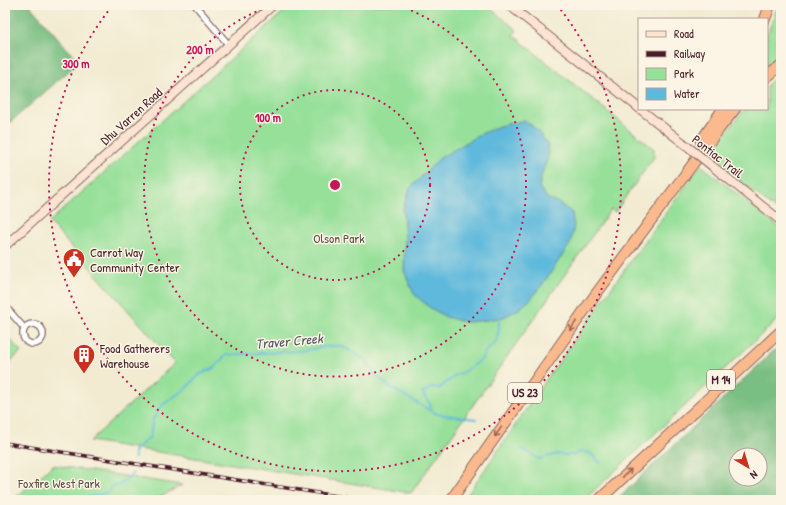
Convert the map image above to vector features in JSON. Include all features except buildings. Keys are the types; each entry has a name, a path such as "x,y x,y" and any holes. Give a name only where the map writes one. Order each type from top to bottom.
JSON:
{"highway":[{"path":"765,18 770,5"},
{"path":"768,76 781,65"},
{"path":"596,294 647,216 722,110"},
{"name":"US 23","path":"453,497 596,294 734,110"},
{"name":"M 14","path":"663,439 721,380 781,324"},
{"path":"599,500 781,330"}],"main road":[{"name":"Dhu Varren Road","path":"5,246 273,5"},
{"name":"Pontiac Trail","path":"509,5 638,107"},
{"name":"Pontiac Trail","path":"641,110 781,221"}],"street":[{"path":"195,5 228,44"},
{"path":"5,306 24,328"}],"green space":[{"path":"5,5 33,5 31,7 79,62 5,127"},
{"name":"Olson Park","path":"291,5 486,5 517,30 513,35 654,149 654,157 615,212 611,209 411,493 90,441 175,363 49,222"},
{"path":"781,5 781,56 768,67 768,32 777,7"},
{"path":"781,73 781,214 708,155 744,110 768,110 768,84"},
{"path":"701,165 781,229 781,315 584,500 464,500 546,380"},
{"path":"5,333 21,352 5,366"},
{"path":"781,344 781,500 616,500"},
{"name":"Foxfire West Park","path":"53,465 182,485 155,500 13,500"}],"water":[{"path":"525,120 537,130 548,145 548,158 543,170 539,187 547,198 559,203 572,213 574,227 570,244 531,299 519,309 504,317 481,321 465,322 446,317 429,307 414,294 404,271 405,239 403,209 410,188 440,158 481,134 499,126"}],"waterway":[{"path":"431,411 430,404 422,393 432,387 440,388 457,374 462,373 481,360 485,352 496,342 499,330 499,318"},
{"name":"Traver Creek","path":"135,458 134,451 150,437 153,419 161,406 185,389 199,375 215,367 226,355 299,351 340,346 367,361 375,374 388,386 431,411 437,414 476,419"},
{"name":"Traver Creek","path":"522,449 539,459 558,454 574,455 580,452 585,452 590,453 601,463"},
{"name":"Traver Creek","path":"86,500 87,498 109,492 112,486 120,485 133,473"}],"railway":[{"path":"5,443 362,500"}],"place":[{"name":"Carrot Way Community Center","path":"74,278"},
{"name":"Food Gatherers Warehouse","path":"84,374"}]}
